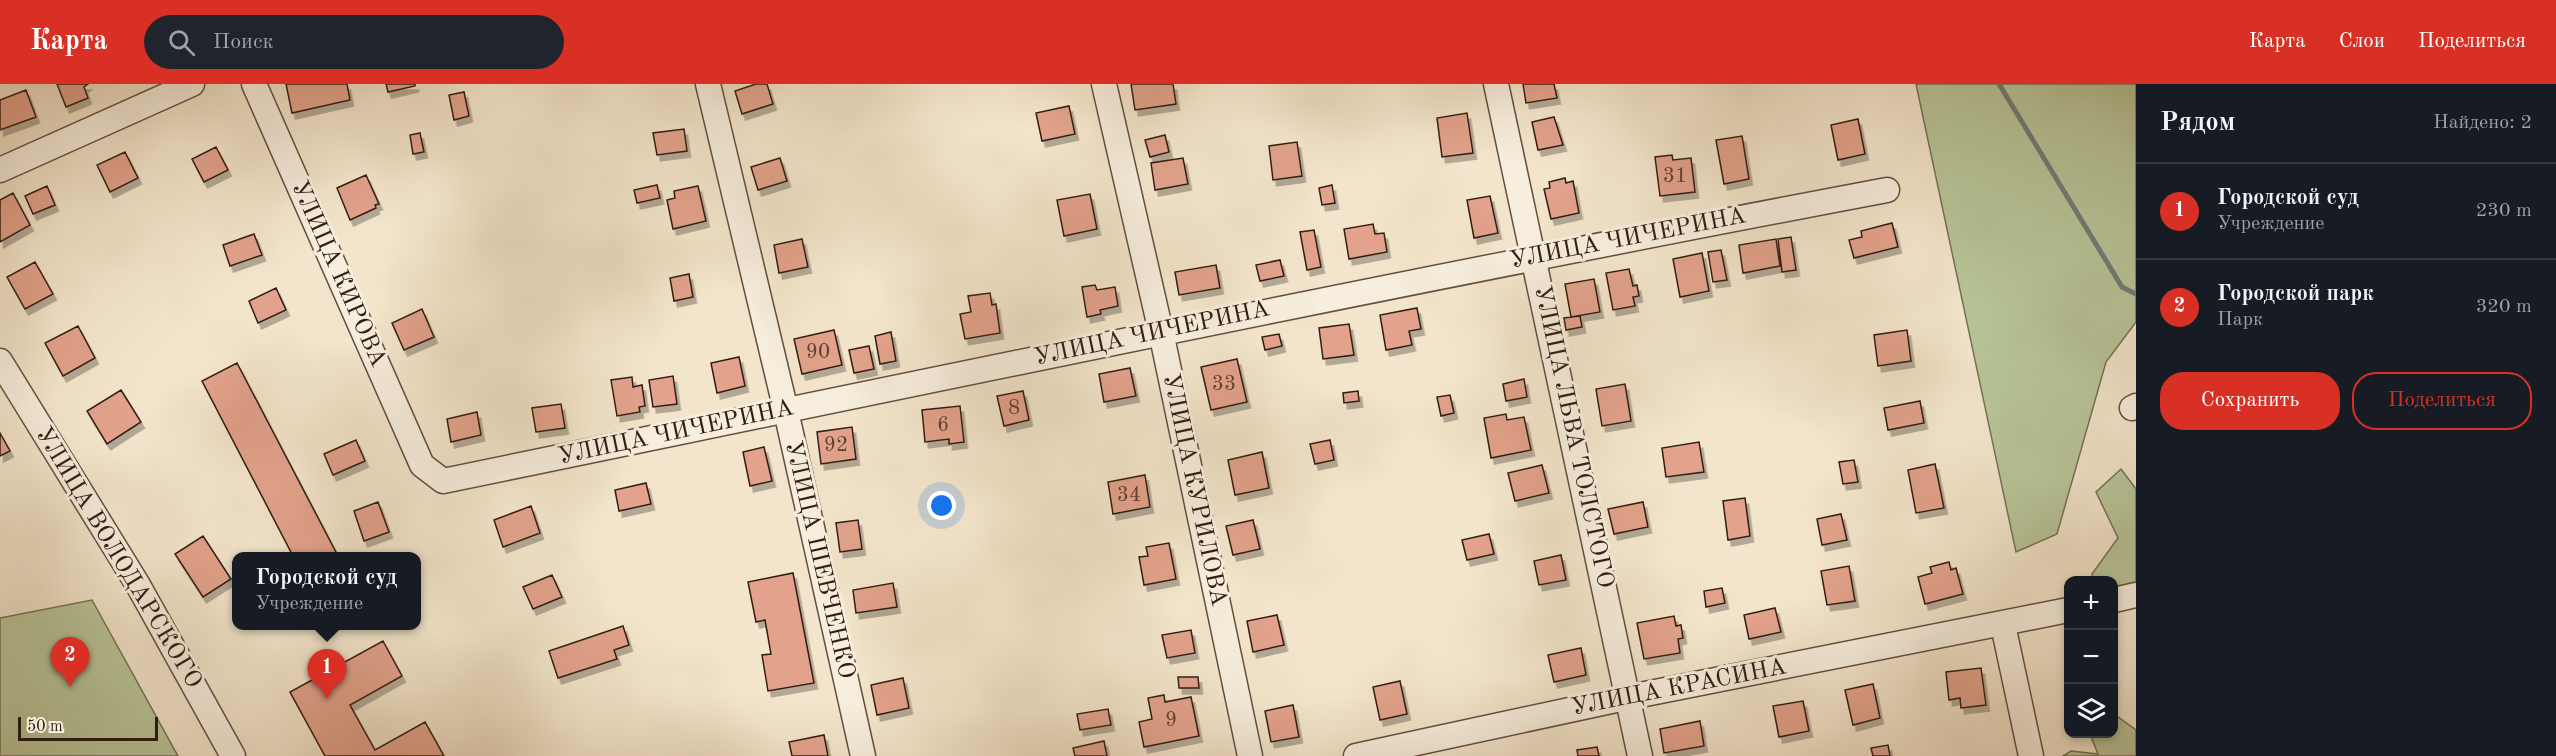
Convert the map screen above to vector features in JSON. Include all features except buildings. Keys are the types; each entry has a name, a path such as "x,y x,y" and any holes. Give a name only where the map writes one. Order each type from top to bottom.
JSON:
{"street":[{"path":"0,170 192,84"},
{"name":"УЛИЦА КИРОВА","path":"254,84 422,465"},
{"name":"УЛИЦА ШЕВЧЕНКО","path":"708,84 786,411 863,756"},
{"name":"УЛИЦА КУРИЛОВА","path":"1104,84 1161,332 1250,756"},
{"name":"УЛИЦА ЛЬВА ТОЛСТОГО","path":"1496,84 1630,697 1640,756"},
{"name":"УЛИЦА ЧИЧЕРИНА","path":"422,465 443,481 1533,257 1887,190"},
{"name":"УЛИЦА ВОЛОДАРСКОГО","path":"0,361 138,585 233,756"},
{"path":"2118,599 2136,595"},
{"name":"УЛИЦА КРАСИНА","path":"1356,756 1630,697 2003,625 2064,611"},
{"path":"2003,625 2031,756"}],"green space":[{"path":"1916,84 2136,84 2136,322 2106,362 2057,534 2016,552"},
{"path":"2121,469 2136,489 2136,585 2118,587 2118,576 2092,576 2118,538 2096,492"},
{"path":"92,600 178,756 0,756 0,618"},
{"path":"2118,717 2136,730 2136,756 2063,756 2071,751 2098,754 2092,738 2118,738"}],"waterway":[{"path":"1999,84 2122,287 2136,294"}],"place":[{"name":"Городской парк","path":"70,687"},
{"name":"Городской суд","path":"327,699"}]}
